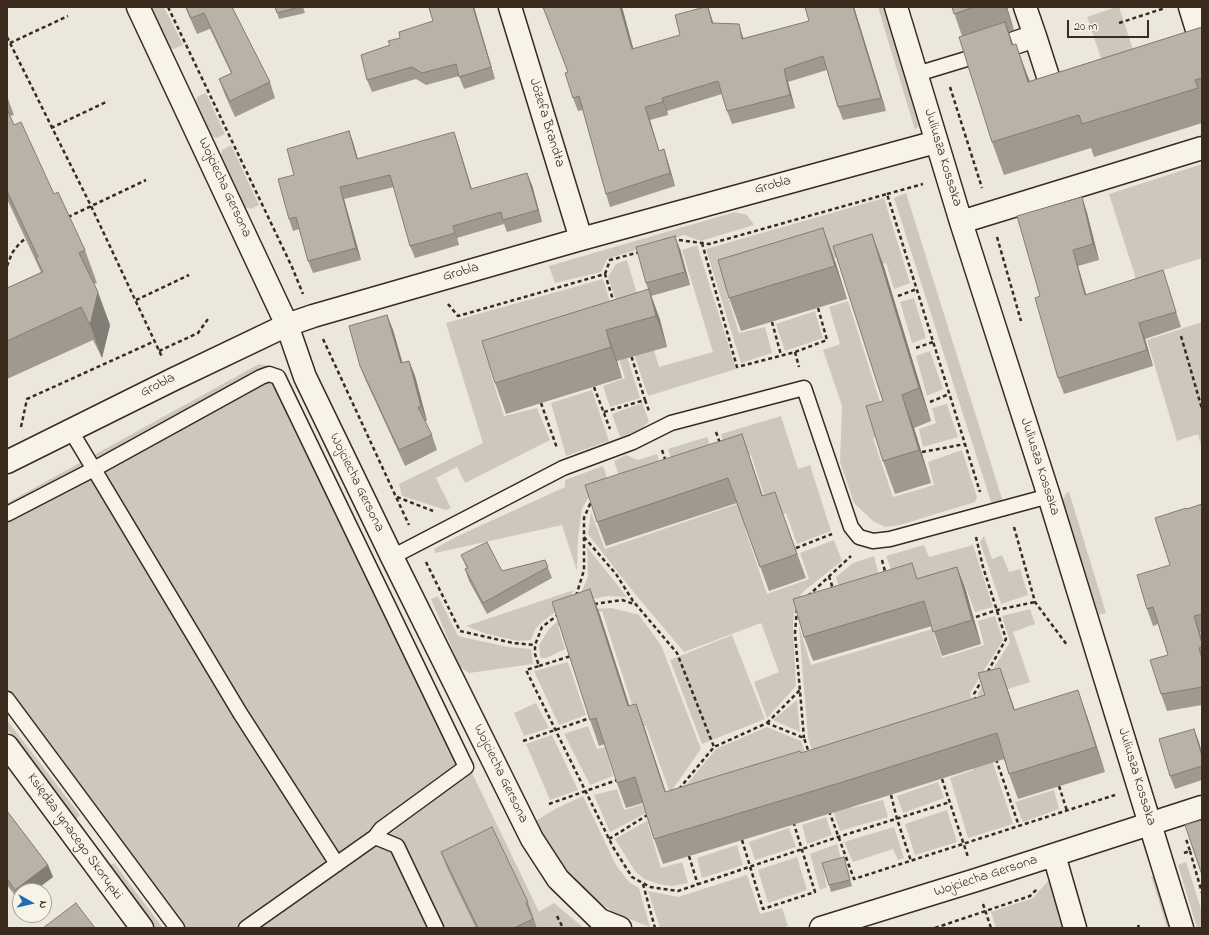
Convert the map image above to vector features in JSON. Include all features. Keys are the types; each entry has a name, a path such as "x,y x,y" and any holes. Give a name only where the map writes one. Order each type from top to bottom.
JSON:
{"street":[{"name":"Wojciecha Gersona","path":"138,7 287,325 305,377 392,557 532,839 558,879 600,920 620,928"},
{"name":"Józefa Brandta","path":"510,7 581,239"},
{"name":"Juliusza Kossaka","path":"896,7 918,74 936,142 1049,496 1182,928"},
{"path":"1025,7 1052,89"},
{"path":"1190,7 1202,46"},
{"path":"973,57 1035,36"},
{"name":"Grobla","path":"7,462 287,325 313,316 581,239 936,142"},
{"path":"961,222 1202,148"},
{"name":"Księdza Ignacego Skorupki","path":"7,746 142,928"},
{"name":"Wojciecha Gersona","path":"820,928 1057,863 1150,823 1202,807"},
{"path":"1057,863 1075,928"}],"lane":[{"path":"918,74 973,57"},
{"path":"7,514 94,469 261,377 269,374 278,377 466,767 381,828 375,836 337,864 246,928"},
{"path":"392,557 563,468 616,447 633,442 671,423 804,388 851,527 859,537 871,540 890,539 1049,496"},
{"path":"71,430 240,713 337,864"},
{"path":"7,699 177,928"},
{"path":"375,836 397,846 436,928"}],"path":[{"path":"168,7 282,246 396,497 460,631 514,643 535,644"},
{"path":"1119,23 1169,7"},
{"path":"10,43 68,16"},
{"path":"7,37 91,206 159,351 174,379"},
{"path":"52,128 108,101"},
{"path":"673,242 680,240 709,244 924,184 912,148"},
{"path":"64,219 146,180"},
{"path":"887,194 981,494 972,517 983,567 1006,639 974,694 976,701"},
{"path":"7,266 12,253 19,244 34,233"},
{"path":"702,243 737,367 795,352 827,340 818,308"},
{"path":"614,303 605,274 610,260 645,250"},
{"path":"458,316 605,274"},
{"path":"136,300 189,275"},
{"path":"898,296 917,289"},
{"path":"159,351 198,332 208,319"},
{"path":"772,322 781,355"},
{"path":"1181,336 1202,409"},
{"path":"27,399 155,341"},
{"path":"916,348 933,342"},
{"path":"604,412 645,400 631,355"},
{"path":"594,387 616,447"},
{"path":"930,402 949,394"},
{"path":"541,403 563,468"},
{"path":"710,413 722,451"},
{"path":"656,430 668,468"},
{"path":"922,452 965,444"},
{"path":"396,497 461,521"},
{"path":"575,598 578,593 584,570 584,518 590,504 595,498"},
{"path":"1009,508 1035,602 1068,646"},
{"path":"796,548 851,527"},
{"path":"584,537 616,574 637,605 677,653 714,747"},
{"path":"804,600 829,576 871,540 887,578"},
{"path":"829,576 835,596"},
{"path":"591,604 622,600 637,605"},
{"path":"976,617 997,610 1035,602"},
{"path":"798,606 795,633 804,738 811,758"},
{"path":"539,666 535,654 535,644 542,627 560,613"},
{"path":"570,656 526,670 613,847 632,877 650,887 678,891 838,837 950,802 942,779"},
{"path":"675,794 714,747 767,723 800,690"},
{"path":"523,741 590,718"},
{"path":"767,723 804,738"},
{"path":"996,758 1019,826"},
{"path":"549,804 617,780"},
{"path":"1060,786 1067,811"},
{"path":"828,808 854,879 1139,788"},
{"path":"891,795 897,819 911,861"},
{"path":"609,839 651,813"},
{"path":"742,840 763,909 815,892 794,824"},
{"path":"1190,851 1202,893"},
{"path":"689,856 698,885"},
{"path":"935,928 1030,896 1046,880 1057,863"},
{"path":"643,883 655,928"}],"shaded area":[{"path":"151,7 164,7 183,45 174,49 168,47 150,10"},
{"path":"878,7 886,7 920,124 915,130"},
{"path":"1119,7 1137,62 1106,73 1087,17"},
{"path":"206,93 225,134 217,138 211,136 195,103 197,97"},
{"path":"231,145 259,205 251,209 245,207 221,156 222,150"},
{"path":"1202,164 1202,258 1136,279 1109,194"},
{"path":"906,193 1003,502 992,505 894,198"},
{"path":"884,198 910,283 894,289 886,263 844,276 838,257 726,291 739,333 765,327 772,353 741,363 706,249"},
{"path":"735,212 747,215 754,225 701,241 684,235 607,259 601,272 555,283 549,266"},
{"path":"697,245 736,369 648,396 608,277 616,264 627,260 659,367 713,352 682,250"},
{"path":"603,279 640,398 610,407 603,386 625,378 611,333 490,371 504,416 537,408 550,440 465,483 457,467 436,478 451,508 446,510 402,496 399,484 483,443 446,323"},
{"path":"914,298 926,338 912,343 900,302"},
{"path":"848,301 890,433 873,438 893,497 934,485 928,462 962,450 977,497 975,502 900,525 885,527 873,521 854,503 840,462 842,406 823,350 840,344 829,307"},
{"path":"815,311 823,338 785,351 776,324"},
{"path":"1202,322 1202,449 1198,434 1177,441 1147,340"},
{"path":"930,351 943,389 927,396 916,356"},
{"path":"259,364 277,368 539,912 554,903 584,928 173,928 7,706 7,503"},
{"path":"592,390 609,441 566,456 551,403"},
{"path":"642,403 649,421 640,430 620,437 612,414"},
{"path":"947,404 958,437 923,447 919,429 936,423 932,408"},
{"path":"781,416 798,469 810,465 831,531 797,544 786,513 745,529 767,594 809,579 800,553 834,540 842,561 804,591 796,601 793,624 796,686 767,718 754,682 779,672 761,623 684,652 635,594 588,534 591,512 605,549 764,495 751,455 729,460 721,434"},
{"path":"707,437 718,466 677,480 668,449"},
{"path":"657,454 665,484 626,497 614,461 626,455 638,460"},
{"path":"603,466 607,478 587,500 582,509 578,538 577,571 562,525 435,553 434,549 458,536 565,487 565,480"},
{"path":"1069,492 1106,613 1099,615 1063,500 1066,493"},
{"path":"984,536 992,559 1002,555 1009,572 1020,569 1028,595 1001,604 980,542"},
{"path":"924,545 929,557 973,545 993,607 975,612 966,588 929,599 899,591 886,556"},
{"path":"587,547 627,597 607,596 575,603 588,576"},
{"path":"874,556 884,595 845,608 836,577 853,563"},
{"path":"574,590 563,607 543,621 536,628 531,640 518,641 487,634 466,626"},
{"path":"438,596 458,636 508,647 531,649 533,664 469,673 460,667 431,599"},
{"path":"612,608 639,615 661,645 701,749 670,793 646,726 639,727 602,611 558,626 565,649 546,658 541,658 540,655 539,645 549,629 560,619 589,609"},
{"path":"1030,609 1035,624 1013,632 1030,682 979,698 978,693 1010,642 1002,616"},
{"path":"995,616 1003,640 970,693 1013,824 968,838 950,778 973,770 960,728 839,766 852,808 883,800 888,817 840,831 808,738 799,626 811,665 932,629 942,658 984,645 978,621"},
{"path":"732,635 765,719 702,744 670,660"},
{"path":"568,662 586,715 559,725 534,671"},
{"path":"797,700 800,732 773,720"},
{"path":"536,703 549,728 524,736 514,713"},
{"path":"7,720 80,815 75,820 7,729"},
{"path":"588,726 597,749 605,747 613,776 590,785 564,734"},
{"path":"767,727 801,741 813,774 648,824 661,868 682,862 688,883 672,886 659,884 644,879 635,871 615,839 654,817 673,801 716,749"},
{"path":"552,735 578,790 550,800 526,744"},
{"path":"938,782 944,798 903,813 897,796"},
{"path":"617,789 624,810 668,797 652,810 610,832 594,795"},
{"path":"1054,790 1059,809 1023,822 1015,802"},
{"path":"583,796 616,865 629,882 639,888 650,927 616,914 586,893 563,871 536,830 537,820 557,808"},
{"path":"947,810 957,842 915,855 905,824"},
{"path":"826,817 832,835 807,844 802,825"},
{"path":"894,827 904,858 898,860 893,849 853,862 844,842"},
{"path":"789,828 796,847 755,860 749,842"},
{"path":"837,844 842,863 823,869 827,887 820,890 810,854"},
{"path":"737,845 743,865 702,878 697,858"},
{"path":"797,857 807,890 768,903 758,870"},
{"path":"1186,862 1202,912 1202,928 1197,928 1178,865"},
{"path":"114,863 163,928 154,928 108,867"},
{"path":"747,875 760,914 782,908 788,926 781,928 660,928 648,891 678,897"},
{"path":"1151,876 1156,876 1175,928 1167,928"},
{"path":"1048,881 1061,914 1063,928 996,928 991,912 1033,898"}],"building":[{"path":"186,7 232,7 270,82 230,101 219,79 232,73 204,13 191,18"},
{"path":"275,7 299,7 277,13"},
{"path":"430,7 473,7 491,67 459,77 456,64 422,73 412,67 367,80 361,55 390,45 388,41 400,38 399,32 433,21"},
{"path":"543,7 620,7 632,49 680,35 675,15 705,7 708,7 712,23 739,24 742,39 809,21 805,7 853,7 881,98 838,107 823,56 784,69 790,95 727,111 718,81 662,98 663,102 645,107 659,151 664,149 670,173 606,194 579,96 573,98 565,73 568,72"},
{"path":"952,7 974,7 954,14"},
{"path":"1005,22 1012,45 1016,44 1028,82 1202,27 1202,78 1195,80 1198,88 1082,124 1079,115 992,142 959,37"},
{"path":"7,109 14,125 21,122 54,194 58,192 85,250 79,253 98,292 90,325 81,307 7,341 7,288 43,272 36,258 38,257 7,191"},
{"path":"349,131 357,159 454,132 471,189 527,173 538,210 503,220 501,212 453,226 455,233 410,246 390,175 340,187 356,248 308,261 296,217 289,219 278,179 294,175 287,149"},
{"path":"1082,197 1093,244 1073,250 1085,295 1163,270 1176,312 1139,323 1147,350 1058,378 1035,298 1040,296 1017,216"},
{"path":"823,228 835,266 729,298 718,260"},
{"path":"872,234 919,388 902,395 919,450 883,461 866,406 883,401 833,246"},
{"path":"675,236 685,272 646,283 636,247"},
{"path":"649,289 656,316 606,330 611,347 495,383 482,341"},
{"path":"387,315 401,363 409,361 421,406 418,407 432,435 399,450 360,366 349,326"},
{"path":"742,434 762,496 775,492 797,554 760,567 728,478 597,522 585,485"},
{"path":"1202,504 1202,614 1194,616 1202,643 1202,647 1199,648 1202,659 1202,687 1161,694 1150,660 1168,655 1153,607 1147,609 1137,575 1170,565 1155,518"},
{"path":"487,542 502,571 545,560 548,567 483,603 465,569 468,568 461,555"},
{"path":"912,563 917,579 957,567 972,620 933,632 924,601 804,637 793,599"},
{"path":"590,589 628,706 636,704 665,792 800,751 801,753 985,695 978,673 1000,668 1014,710 1078,690 1096,747 1009,774 997,733 846,781 654,839 635,777 617,783 596,718 590,720 552,602"},
{"path":"1194,729 1202,756 1202,766 1170,776 1159,739"},
{"path":"7,811 48,865 24,883 12,883 12,886 7,879"},
{"path":"1202,820 1202,875 1185,825"},
{"path":"492,827 528,902 526,903 533,919 514,928 478,928 441,852"},
{"path":"844,857 850,880 829,885 822,863"},
{"path":"76,903 95,928 43,928 52,923 52,921"}]}
